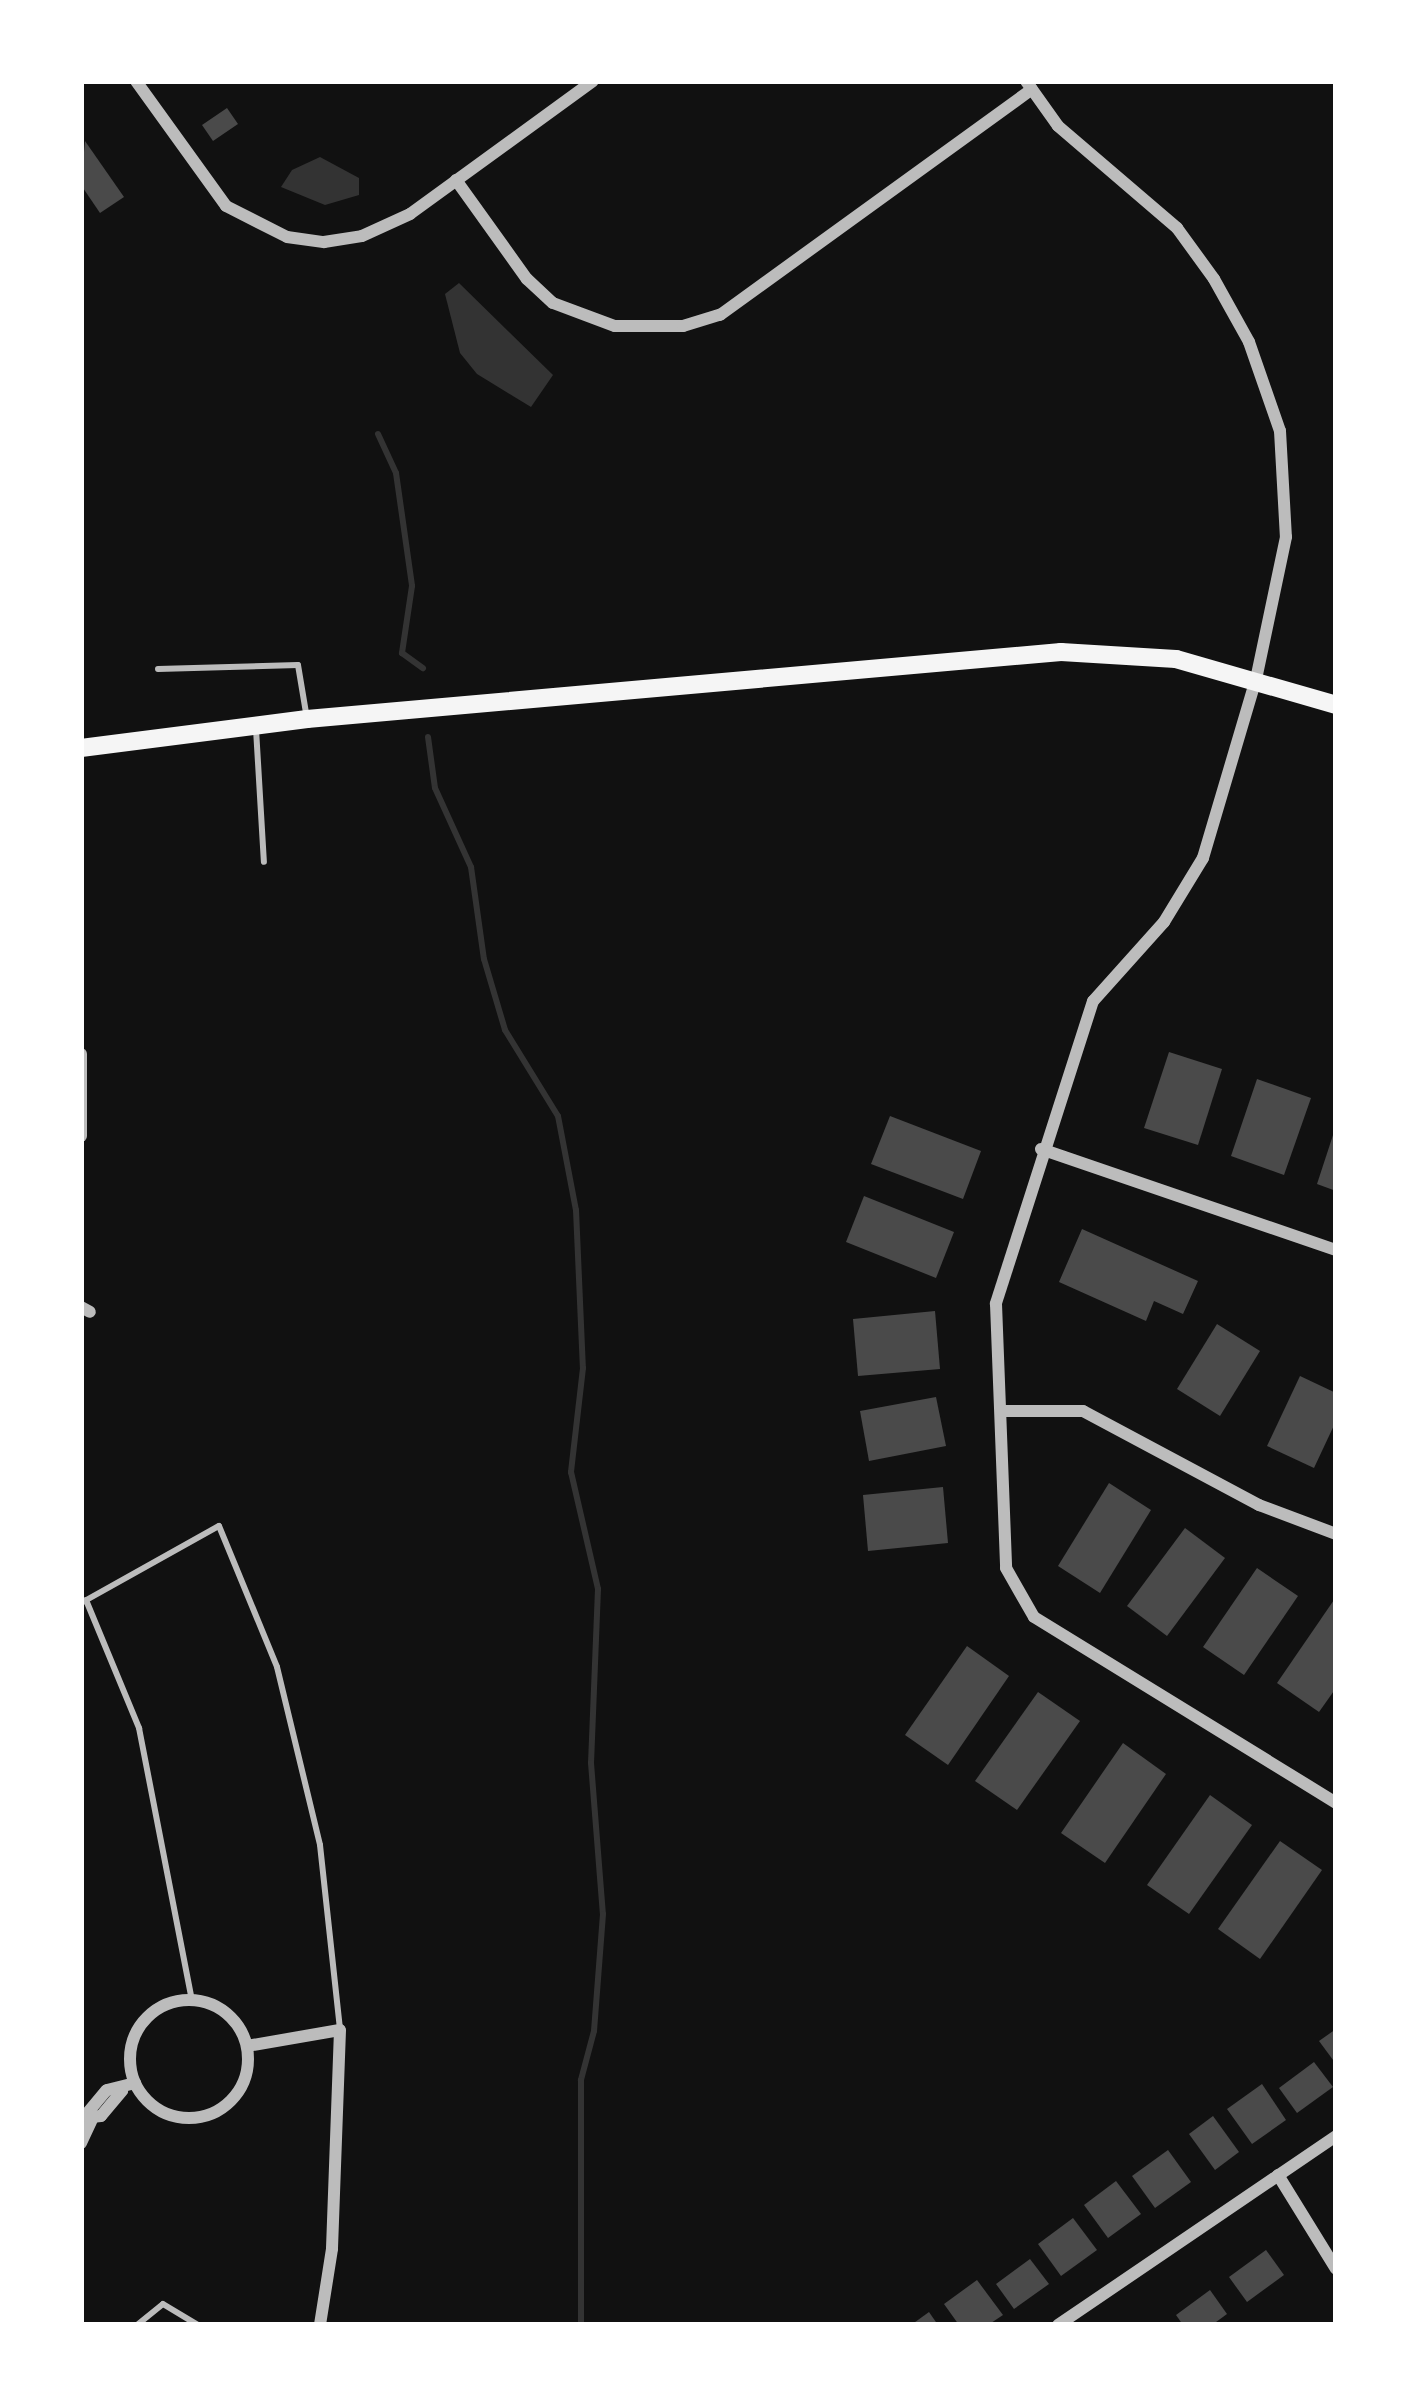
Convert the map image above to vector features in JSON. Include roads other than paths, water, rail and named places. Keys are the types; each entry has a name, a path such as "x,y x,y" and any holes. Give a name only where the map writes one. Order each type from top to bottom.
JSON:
{"main road":[{"path":"81,748 307,719 1060,652 1177,659 1336,704"}],"street":[{"path":"136,81 212,192 256,226 287,237 362,236 455,180 593,81"},
{"path":"455,180 527,280 553,303 615,326 682,326 720,314 1029,85 1058,126 1177,228 1214,278 1267,387 1280,431 1286,537 1256,679 1203,857 1164,922 1093,1001 1041,1149 996,1304 1006,1568 1023,1606 1336,1803"},
{"path":"81,1054 81,1136"},
{"path":"1041,1149 1336,1250"},
{"path":"1002,1412 1062,1407 1121,1424 1258,1505 1336,1534"},
{"path":"192,2000 229,2016 247,2046 241,2087 214,2112 160,2110 135,2084 131,2044 140,2025 172,2002 192,2000"},
{"path":"247,2046 340,2030 332,2249 320,2325"},
{"path":"81,2143 90,2102 135,2084"},
{"path":"1058,2325 1336,2136"},
{"path":"1278,2175 1336,2269"}],"lane":[{"path":"158,669 298,665 307,719"},
{"path":"256,726 264,862"},
{"path":"192,2000 139,1728 84,1601 219,1526 277,1667 320,1846 340,2030"},
{"path":"136,2325 163,2304 197,2325"}],"waterway":[{"path":"378,434 396,473 412,586 402,653 423,668"},
{"path":"428,737 435,788 471,867 484,959 505,1030 558,1116 576,1210 583,1368 571,1472 598,1589 591,1763 603,1914 594,2031 581,2080 581,2325"}]}
